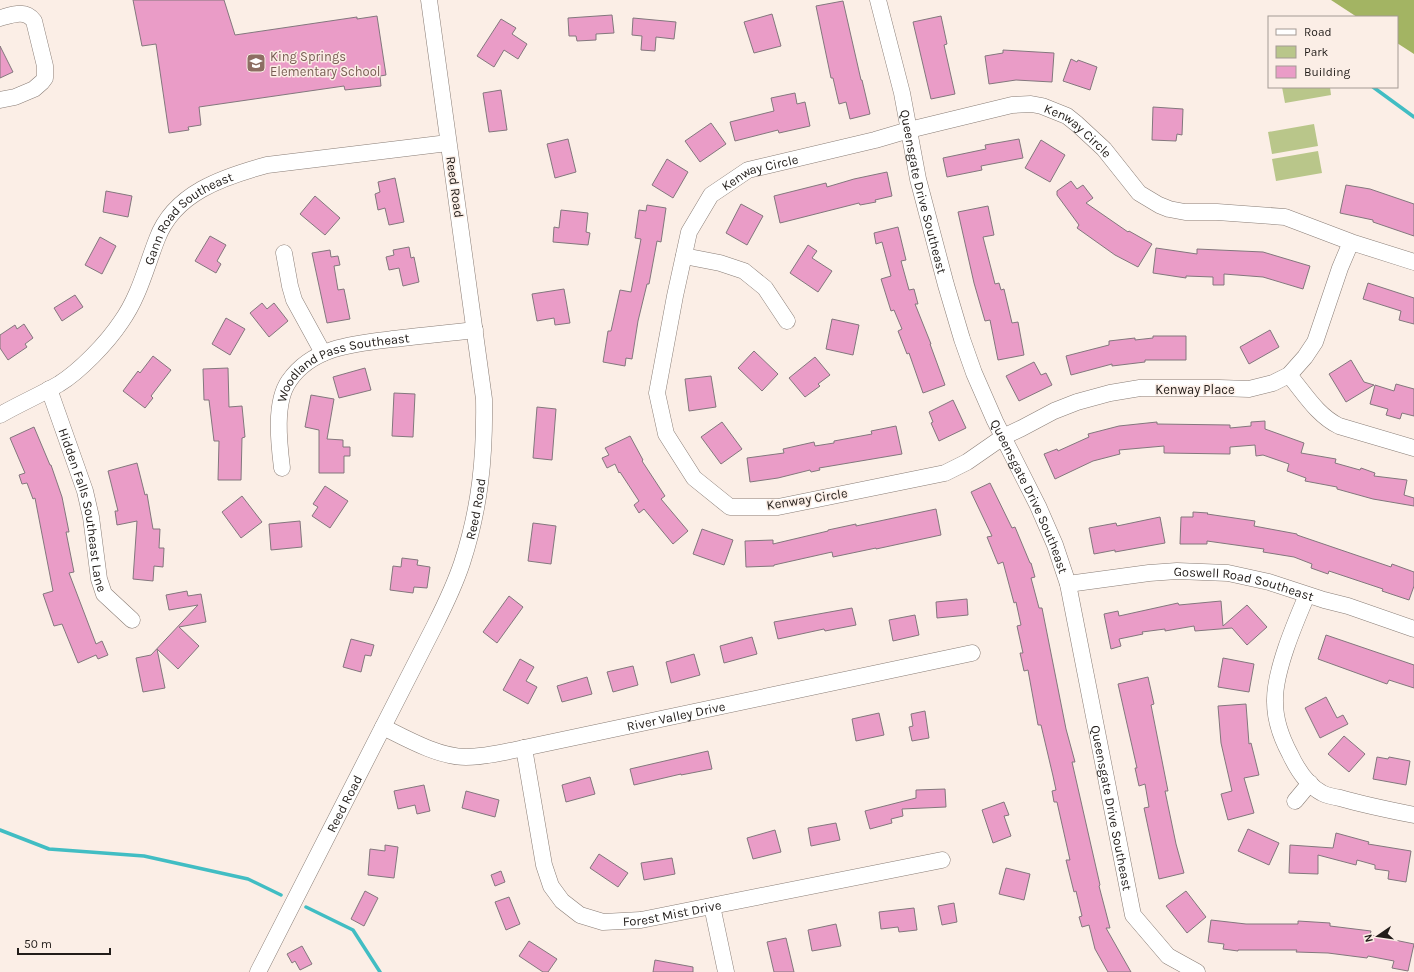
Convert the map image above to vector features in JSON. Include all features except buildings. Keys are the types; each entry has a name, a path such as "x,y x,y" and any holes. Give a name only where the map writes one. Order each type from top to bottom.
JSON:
{"street":[{"name":"Reed Road","path":"258,972 436,625 462,564 481,482 484,399 429,0"},
{"name":"Queensgate Drive Southeast","path":"878,0 902,93 920,186 946,286 962,339 974,372 1003,437 1038,506 1055,545 1068,584 1133,915 1168,956 1197,972"},
{"path":"0,18 22,13 30,16 34,21 46,70 44,78 38,86 15,97 0,100"},
{"name":"Kenway Circle","path":"967,462 945,473 778,506 730,507 694,478 666,434 656,392 690,232 711,194 748,170 875,140 909,130 1012,105 1031,104 1042,106 1067,116 1104,149 1139,194 1159,205 1169,209 1185,212 1217,212 1285,217 1351,242"},
{"name":"Gann Road Southeast","path":"0,415 69,377 84,364 109,337 131,306 164,223 178,206 195,192 243,172 267,165 448,143"},
{"path":"1351,242 1414,262"},
{"name":"Kenway Place","path":"967,462 1003,437 1054,411 1077,402 1110,393 1140,388 1249,389 1273,383 1289,375 1305,357 1315,342 1340,268 1351,242"},
{"path":"284,253 294,300 323,353"},
{"path":"684,256 720,262 744,271 765,288 787,321"},
{"name":"Woodland Pass Southeast","path":"282,468 278,438 280,407 288,382 307,363 323,353 352,344 475,330"},
{"path":"1289,375 1316,409 1329,421 1339,426 1414,448"},
{"name":"Hidden Falls Southeast Lane","path":"49,389 85,491 91,517 99,579 104,594 132,620"},
{"name":"Goswell Road Southeast","path":"1068,584 1149,572 1177,571 1228,573 1269,582 1307,595 1348,606 1414,629"},
{"path":"1307,595 1295,621 1275,688 1275,703 1285,745 1298,770 1310,783 1324,794 1414,815"},
{"name":"River Valley Drive","path":"383,727 450,756 478,756 524,748 972,653"},
{"name":"Forest Mist Drive","path":"524,748 544,865 551,886 562,901 580,915 603,922 641,920 942,860"},
{"path":"1295,802 1310,783"},
{"path":"712,906 726,972"}],"green space":[{"path":"1331,0 1414,0 1414,54 1398,44 1398,16 1355,16"},
{"path":"1282,88 1330,88 1331,95 1285,103"},
{"path":"1314,124 1318,146 1272,154 1268,132"},
{"path":"1318,151 1322,173 1276,181 1272,159"}],"waterway":[{"path":"1374,88 1414,117"},
{"path":"0,830 49,849 144,856 248,879 281,895"},
{"path":"306,907 353,930 380,972"}],"place":[{"name":"King Springs Elementary School","path":"256,63"}]}
